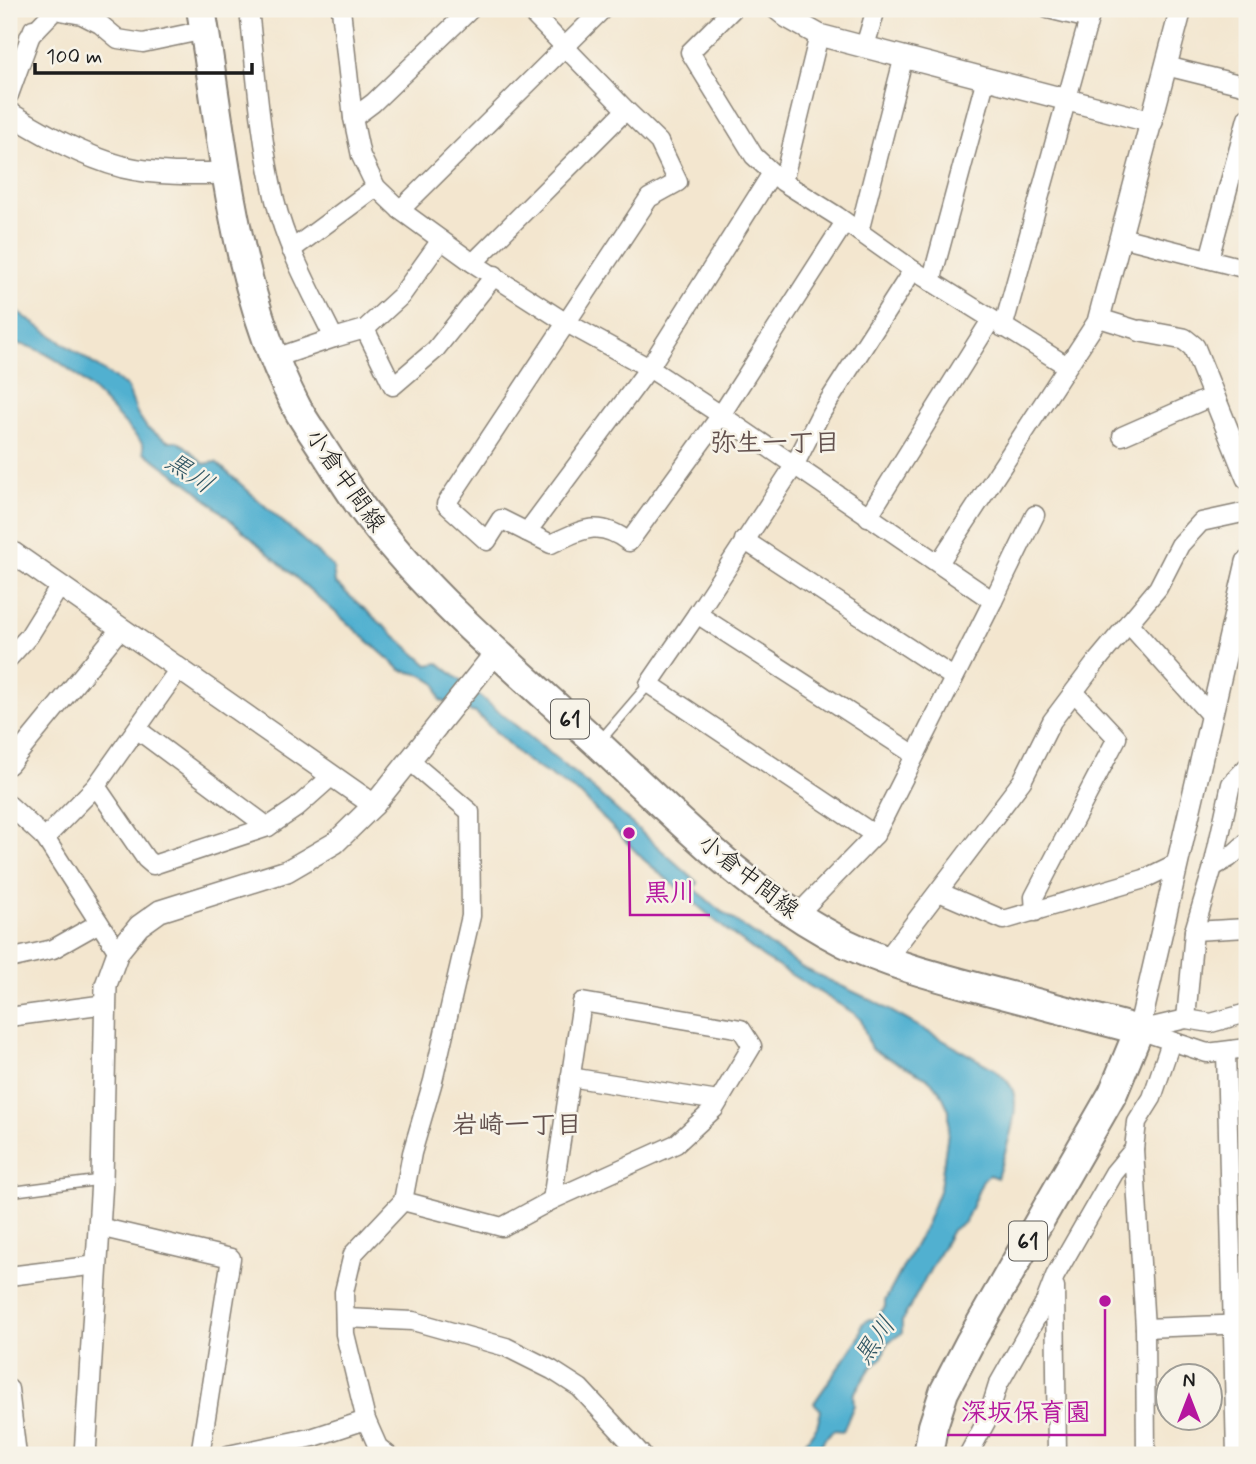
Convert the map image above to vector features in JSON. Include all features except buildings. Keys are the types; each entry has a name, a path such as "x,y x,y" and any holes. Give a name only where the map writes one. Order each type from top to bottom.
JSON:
{"main road":[{"name":"61","path":"203,20 226,173"},
{"name":"小倉中間線","path":"226,173 241,256 255,306 297,408 370,520 417,575 457,615 489,662 597,744 695,835 750,881 797,915 844,942 886,960 949,980 1139,1030"},
{"name":"61","path":"928,1455 933,1426 944,1392 1113,1093 1139,1030"}],"street":[{"path":"9,95 40,9"},
{"path":"249,9 261,125 275,200 291,250 334,338"},
{"path":"353,118 373,103 471,9"},
{"path":"528,9 659,142 678,182 649,198 446,504 487,541 501,519 551,544 583,529 613,529 629,542 852,227 904,56"},
{"path":"400,210 603,9"},
{"path":"733,9 690,52 754,156 778,177 913,270 1067,366"},
{"path":"777,9 819,35 1152,122"},
{"path":"865,46 876,9"},
{"path":"868,517 997,324 1091,14 1048,9"},
{"path":"939,563 1099,318 1181,9"},
{"path":"29,37 55,10 82,15 100,24 118,39 143,43 203,20"},
{"path":"342,10 353,118 361,156 376,187 400,210 440,240 565,322 649,368 993,601"},
{"path":"527,532 649,368 778,177 819,35"},
{"path":"1166,66 1247,86"},
{"path":"931,282 986,78"},
{"path":"473,262 626,110"},
{"path":"9,113 77,151 122,167 163,173 226,173"},
{"path":"1209,259 1247,118"},
{"path":"291,250 376,187"},
{"path":"1121,237 1247,270"},
{"path":"275,358 365,329 401,296 440,240"},
{"path":"875,835 649,684 794,466 821,413 913,270"},
{"path":"365,329 393,386 435,350 495,275"},
{"path":"1099,318 1141,331 1184,339 1194,347 1247,478"},
{"path":"1122,436 1213,396"},
{"path":"886,960 1022,781 1052,721 1097,660 1158,588 1180,545 1201,522 1247,512"},
{"path":"797,915 875,835 1035,515"},
{"path":"744,540 953,677"},
{"path":"9,550 374,805"},
{"path":"1139,1030 1247,562"},
{"path":"9,658 29,636 60,586"},
{"path":"697,614 915,755"},
{"path":"1128,624 1212,717"},
{"path":"9,765 121,628"},
{"path":"85,1455 102,1180 106,985 118,952 139,926 160,911 287,871 335,843 374,805 489,662"},
{"path":"45,838 96,786 179,669"},
{"path":"1035,912 1034,897 1117,738 1075,693"},
{"path":"138,730 268,827"},
{"path":"388,1455 379,1447 366,1420 345,1334 344,1292 353,1254 403,1201 412,1153 433,1081 471,916 470,812 410,761"},
{"path":"1186,1019 1194,932 1213,867 1231,784 1247,767"},
{"path":"96,786 146,859 153,864 268,827 296,808 332,776"},
{"path":"9,805 45,838 118,952"},
{"path":"1213,867 1229,858 1247,842"},
{"path":"939,892 1004,920 1144,880 1177,863"},
{"path":"9,959 53,949 99,923"},
{"path":"1194,932 1247,928"},
{"path":"403,1201 502,1227 552,1200 676,1144 714,1109 752,1046 741,1029 582,1002 552,1200"},
{"path":"9,1017 106,1004"},
{"path":"1139,1030 1186,1019 1211,1023 1247,1013"},
{"path":"1139,1030 1208,1053 1247,1048"},
{"path":"1146,1455 1145,1328 1133,1149 1137,1122 1152,1098 1171,1042"},
{"path":"1226,1052 1241,1324 1236,1455"},
{"path":"570,1077 718,1101"},
{"path":"968,1455 988,1420 998,1385 1045,1302 1055,1276 1114,1173 1133,1149"},
{"path":"99,1227 232,1258 200,1455"},
{"path":"9,1276 97,1265"},
{"path":"1055,1276 1057,1455"},
{"path":"345,1318 413,1321 506,1347 552,1370 580,1388 642,1455"},
{"path":"1145,1328 1241,1324"},
{"path":"9,1389 17,1455"},
{"path":"228,1455 314,1437 366,1420"},
{"path":"980,1432 984,1455"}],"lane":[{"path":"597,744 649,684"},
{"path":"9,1192 102,1180"}],"water":[{"path":"9,306 127,387 137,413 147,428 168,441 176,441 185,446 204,464 216,462 333,567 335,583 428,665 439,663 590,786 698,883 694,888 714,906 801,967 873,1001 996,1070 1010,1085 1015,1110 997,1178 989,1175 983,1180 965,1222 952,1230 902,1321 902,1333 887,1343 882,1358 870,1369 853,1395 854,1405 843,1431 834,1430 825,1438 816,1455 800,1455 804,1444 817,1426 821,1410 814,1403 860,1336 862,1324 869,1319 875,1319 885,1307 885,1301 926,1224 940,1188 949,1110 939,1089 926,1077 871,1049 861,1020 855,1014 764,958 724,928 643,859 581,795 524,759 476,713 440,700 436,684 422,675 401,670 194,488 144,452 143,444 116,414 66,367 48,355 10,343"}],"place":[{"name":"黒川","path":"629,833"},
{"name":"深坂保育園","path":"1105,1301"}],"district":[{"name":"弥生一丁目","path":"775,442"},
{"name":"岩崎一丁目","path":"517,1124"}]}
